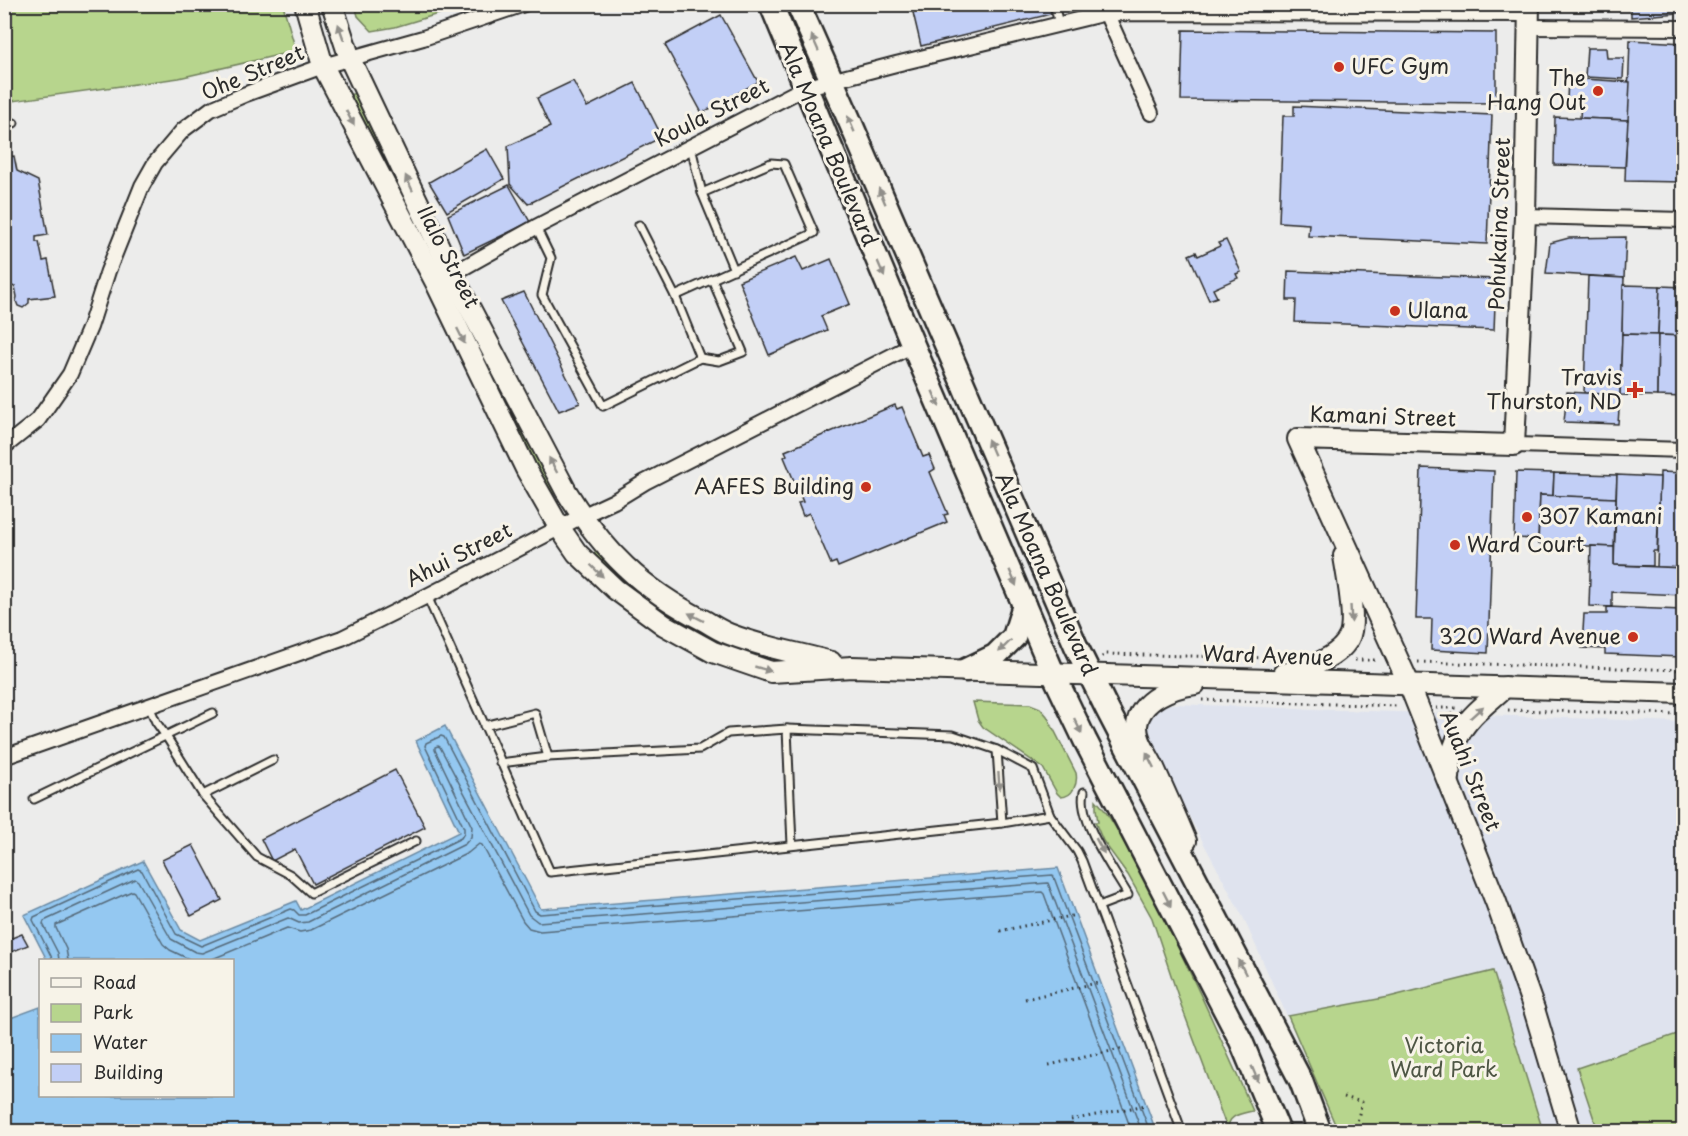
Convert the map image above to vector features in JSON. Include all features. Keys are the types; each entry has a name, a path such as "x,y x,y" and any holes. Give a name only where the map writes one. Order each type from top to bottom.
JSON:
{"main road":[{"name":"Ala Moana Boulevard","path":"771,4 804,88 1053,673 1085,740 1240,1041 1280,1131"},
{"name":"Ala Moana Boulevard","path":"798,4 1089,674 1301,1081 1320,1131"},
{"path":"966,670 995,656 1014,637 1024,605"}],"street":[{"name":"Ilalo Street","path":"305,4 323,66 582,516"},
{"name":"Ilalo Street","path":"332,4 350,59 526,469 559,527"},
{"name":"Ohe Street","path":"4,447 38,420 70,374 90,327 108,271 138,196 155,164 183,130 211,110 246,94 323,66 423,38 525,4"},
{"name":"Koula Street","path":"444,279 536,227 804,88 1059,24 1104,9 1529,15 1683,28"},
{"path":"1104,9 1151,113"},
{"name":"Pohukaina Street","path":"1514,445 1526,216 1529,15"},
{"path":"1526,216 1683,220"},
{"name":"Ahui Street","path":"4,757 326,645 614,501 645,482 913,345"},
{"name":"Kamani Street","path":"1298,439 1683,450"},
{"name":"Auahi Street","path":"1298,439 1408,684 1427,711 1449,783 1515,953 1571,1131"},
{"name":"Ward Avenue","path":"582,516 623,566 681,610 729,634 774,648 852,667"},
{"name":"Ward Avenue","path":"559,527 577,553 615,589 664,625 713,652 771,672 852,667 1683,693"},
{"path":"1223,930 1178,822 1141,742 1137,727 1140,715 1146,706 1168,691 1190,685 1288,674 1334,654 1347,640 1351,629 1342,535"},
{"path":"1449,783 1450,759 1455,742 1468,721 1505,687"}],"lane":[{"path":"1054,4 1059,24"},
{"path":"4,125 14,123"},
{"path":"691,147 702,193 734,270"},
{"path":"675,296 814,233 784,164 771,163 702,193"},
{"path":"639,225 675,296 700,358"},
{"path":"536,227 551,258 542,295 603,406 700,358 719,361 742,352 712,279"},
{"path":"427,596 550,872 1002,823 1050,815"},
{"path":"149,706 156,722 203,795 257,857 291,875 311,893 416,841"},
{"path":"34,799 213,713"},
{"path":"484,726 535,713 548,757"},
{"path":"500,764 548,757 700,749 728,733 788,729 953,735 997,750 1033,769 1050,815 1079,854 1182,1131"},
{"path":"788,729 792,845"},
{"path":"997,750 1002,823"},
{"path":"203,795 273,760"},
{"path":"1084,792 1082,802 1086,817 1097,842 1128,895 1099,906"}],"path":[{"path":"1203,700 1427,711 1481,709 1683,714"},
{"path":"1427,711 1452,715 1450,710"},
{"path":"1000,931 1076,915"},
{"path":"1025,999 1101,982"},
{"path":"1049,1065 1125,1048"},
{"path":"1344,1097 1362,1102 1355,1130"},
{"path":"1071,1120 1146,1105"}],"shaded area":[{"path":"1173,704 1683,722 1683,1131 1338,1131 1243,917 1150,743 1147,731 1150,720 1157,711"}],"green space":[{"path":"355,4 468,5 395,27 372,31 358,16"},
{"path":"4,5 283,5 296,51 179,78 5,102"},
{"path":"356,93 434,250 428,253 349,95"},
{"path":"460,301 556,493 550,496 454,305"},
{"path":"596,552 630,583 769,657 765,660 690,632 635,596 593,555"},
{"path":"973,702 1030,704 1040,708 1047,716 1076,773 1072,792 1061,797 1043,768 983,727 978,720"},
{"path":"1096,800 1115,827 1158,907 1253,1111 1232,1118 1228,1131 1181,1005 1152,918 1128,875 1103,841 1095,822 1098,822"},
{"name":"Victoria Ward Park","path":"1493,971 1543,1131 1338,1131 1288,1016 1389,997"},
{"path":"1683,1032 1683,1131 1598,1131 1577,1068"}],"water":[{"path":"445,726 541,909 1058,868 1156,1131 5,1131 5,1020 39,1007 39,1097 234,1097 234,959 46,959 24,915 143,861 181,930 200,940 296,901 301,910 459,832 416,741"}],"building":[{"path":"911,4 1049,4 1051,14 921,46"},
{"path":"1631,4 1677,4 1678,13 1631,17"},
{"path":"721,15 758,82 702,113 665,45"},
{"name":"UFC Gym","path":"1183,30 1496,33 1496,103 1181,100"},
{"path":"1630,40 1684,43 1684,182 1625,181"},
{"path":"1587,48 1606,48 1607,58 1624,58 1623,79 1585,77"},
{"name":"The Hang Out","path":"1568,78 1630,82 1628,120 1580,118 1581,101 1567,100"},
{"path":"573,81 587,107 635,83 662,137 528,204 510,184 508,146 550,127 537,98"},
{"path":"1294,106 1492,115 1487,244 1308,236 1309,224 1279,222 1283,116 1294,116"},
{"path":"1555,117 1628,120 1625,167 1554,165"},
{"path":"487,149 504,179 447,212 429,182"},
{"path":"4,153 5,157 14,156 17,171 38,181 48,235 36,237 36,242 39,242 43,261 48,260 55,296 29,299 29,303 23,308 18,306 16,301 15,286 4,289"},
{"path":"509,185 530,222 464,254 448,215"},
{"path":"1626,237 1624,278 1546,273 1550,243 1569,238"},
{"path":"1226,240 1241,272 1236,274 1238,278 1213,289 1217,297 1209,300 1189,255 1196,252 1198,256 1220,246 1218,243"},
{"path":"796,257 803,271 831,259 850,304 821,316 827,330 769,355 739,281"},
{"name":"Ulana","path":"1288,271 1496,279 1494,330 1295,322 1296,300 1287,300"},
{"path":"1588,276 1624,278 1620,395 1584,393"},
{"path":"1623,285 1660,286 1658,335 1622,334"},
{"path":"1660,286 1684,287 1684,336 1658,335"},
{"path":"524,292 580,403 559,411 501,301"},
{"path":"1622,334 1658,335 1657,396 1620,395"},
{"path":"1658,335 1684,336 1684,397 1657,396"},
{"path":"1567,392 1620,395 1618,424 1564,422"},
{"name":"AAFES Building","path":"895,405 897,409 902,407 923,457 929,455 935,469 930,472 948,514 944,515 947,522 838,567 836,562 831,564 809,513 803,516 798,503 803,502 784,457 787,455 785,451"},
{"name":"Ward Court","path":"1421,468 1494,471 1488,653 1431,650 1432,619 1416,619"},
{"name":"307 Kamani","path":"1516,472 1554,473 1553,496 1540,495 1538,539 1514,538"},
{"path":"1660,472 1684,473 1684,568 1657,567"},
{"path":"1554,473 1617,475 1616,498 1553,496"},
{"path":"1617,475 1660,477 1657,551 1653,551 1653,566 1614,565"},
{"path":"1540,495 1616,498 1614,547 1538,544"},
{"path":"1591,546 1614,547 1614,565 1684,568 1684,595 1612,592 1612,607 1589,606"},
{"name":"320 Ward Avenue","path":"1607,607 1682,610 1684,650 1681,650 1681,657 1605,654 1605,649 1582,648 1584,614 1607,614"},
{"path":"395,770 425,827 313,884 295,849 272,861 261,839"},
{"path":"193,845 222,900 191,916 162,860"},
{"path":"22,934 28,945 4,955 4,941"}],"place":[{"name":"UFC Gym","path":"1339,67"},
{"name":"The Hang Out","path":"1598,91"},
{"name":"Ulana","path":"1395,311"},
{"name":"Travis Thurston, ND","path":"1635,390"},
{"name":"AAFES Building","path":"866,487"},
{"name":"307 Kamani","path":"1527,517"},
{"name":"Ward Court","path":"1455,545"},
{"name":"320 Ward Avenue","path":"1633,637"}]}
